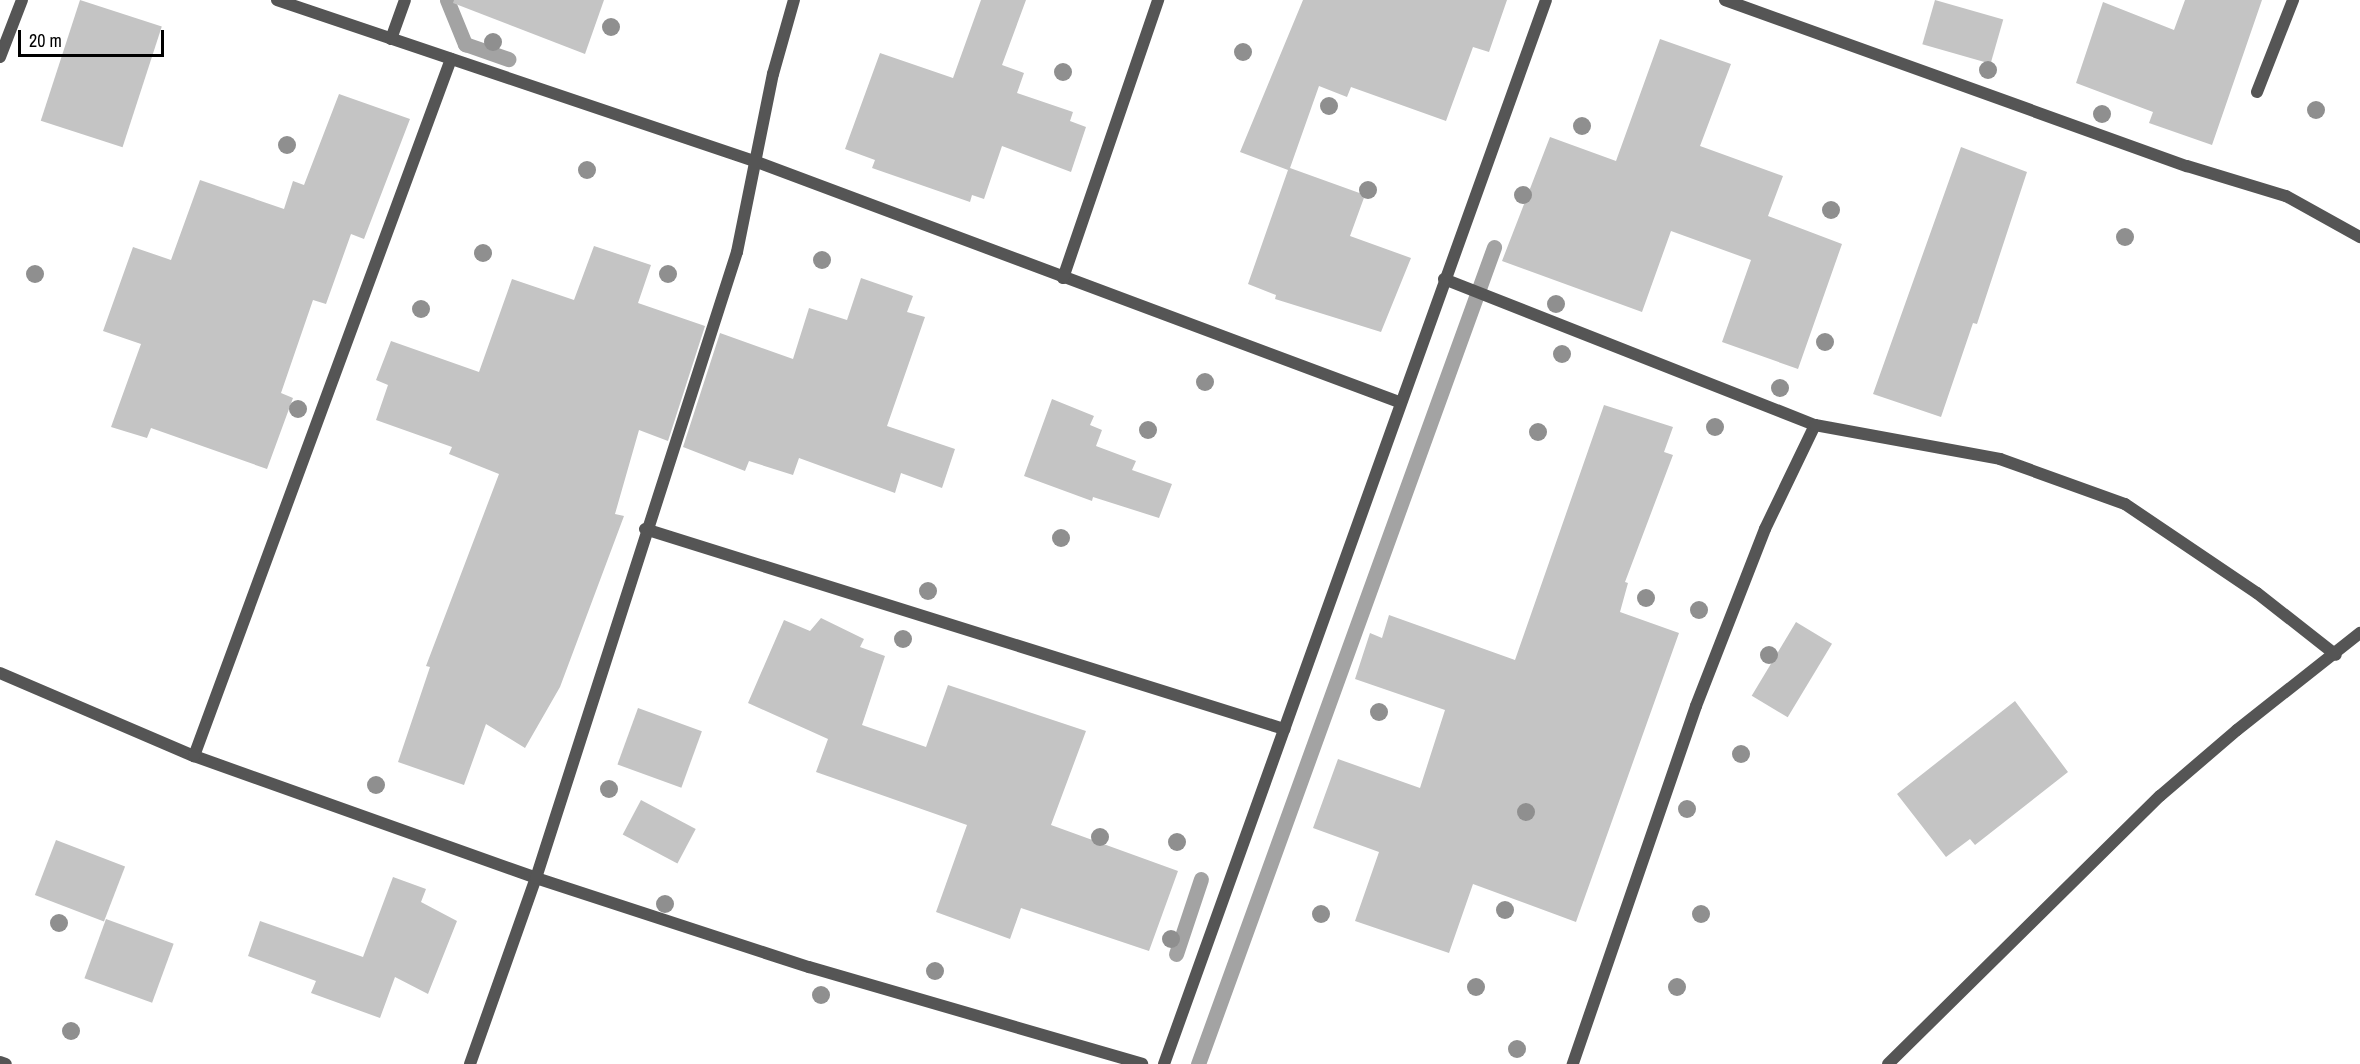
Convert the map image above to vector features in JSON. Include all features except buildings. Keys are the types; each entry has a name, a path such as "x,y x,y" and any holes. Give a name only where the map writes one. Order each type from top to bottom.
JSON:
{"street":[{"path":"0,57 22,0"},
{"path":"277,0 757,162 1399,402"},
{"path":"391,39 405,0"},
{"path":"470,1064 536,878 645,529 736,252 757,162 773,74 794,0"},
{"path":"1063,278 1158,0"},
{"path":"1164,1064 1399,402 1546,0"},
{"path":"1725,0 2187,166 2286,196 2360,237"},
{"path":"2257,92 2293,0"},
{"path":"194,756 451,59"},
{"path":"1444,279 1815,424 2000,459 2125,504 2257,593 2336,655"},
{"path":"1573,1064 1696,706 1765,529 1815,424"},
{"path":"645,529 1284,729"},
{"path":"1888,1064 2160,796 2237,730 2336,655 2360,633"},
{"path":"0,673 194,756 536,878 809,967 1142,1064"},
{"path":"0,1062 6,1064"}],"waterway":[{"path":"447,0 465,44 508,59"},
{"path":"1198,1064 1494,247"},
{"path":"1176,954 1201,879"}]}
